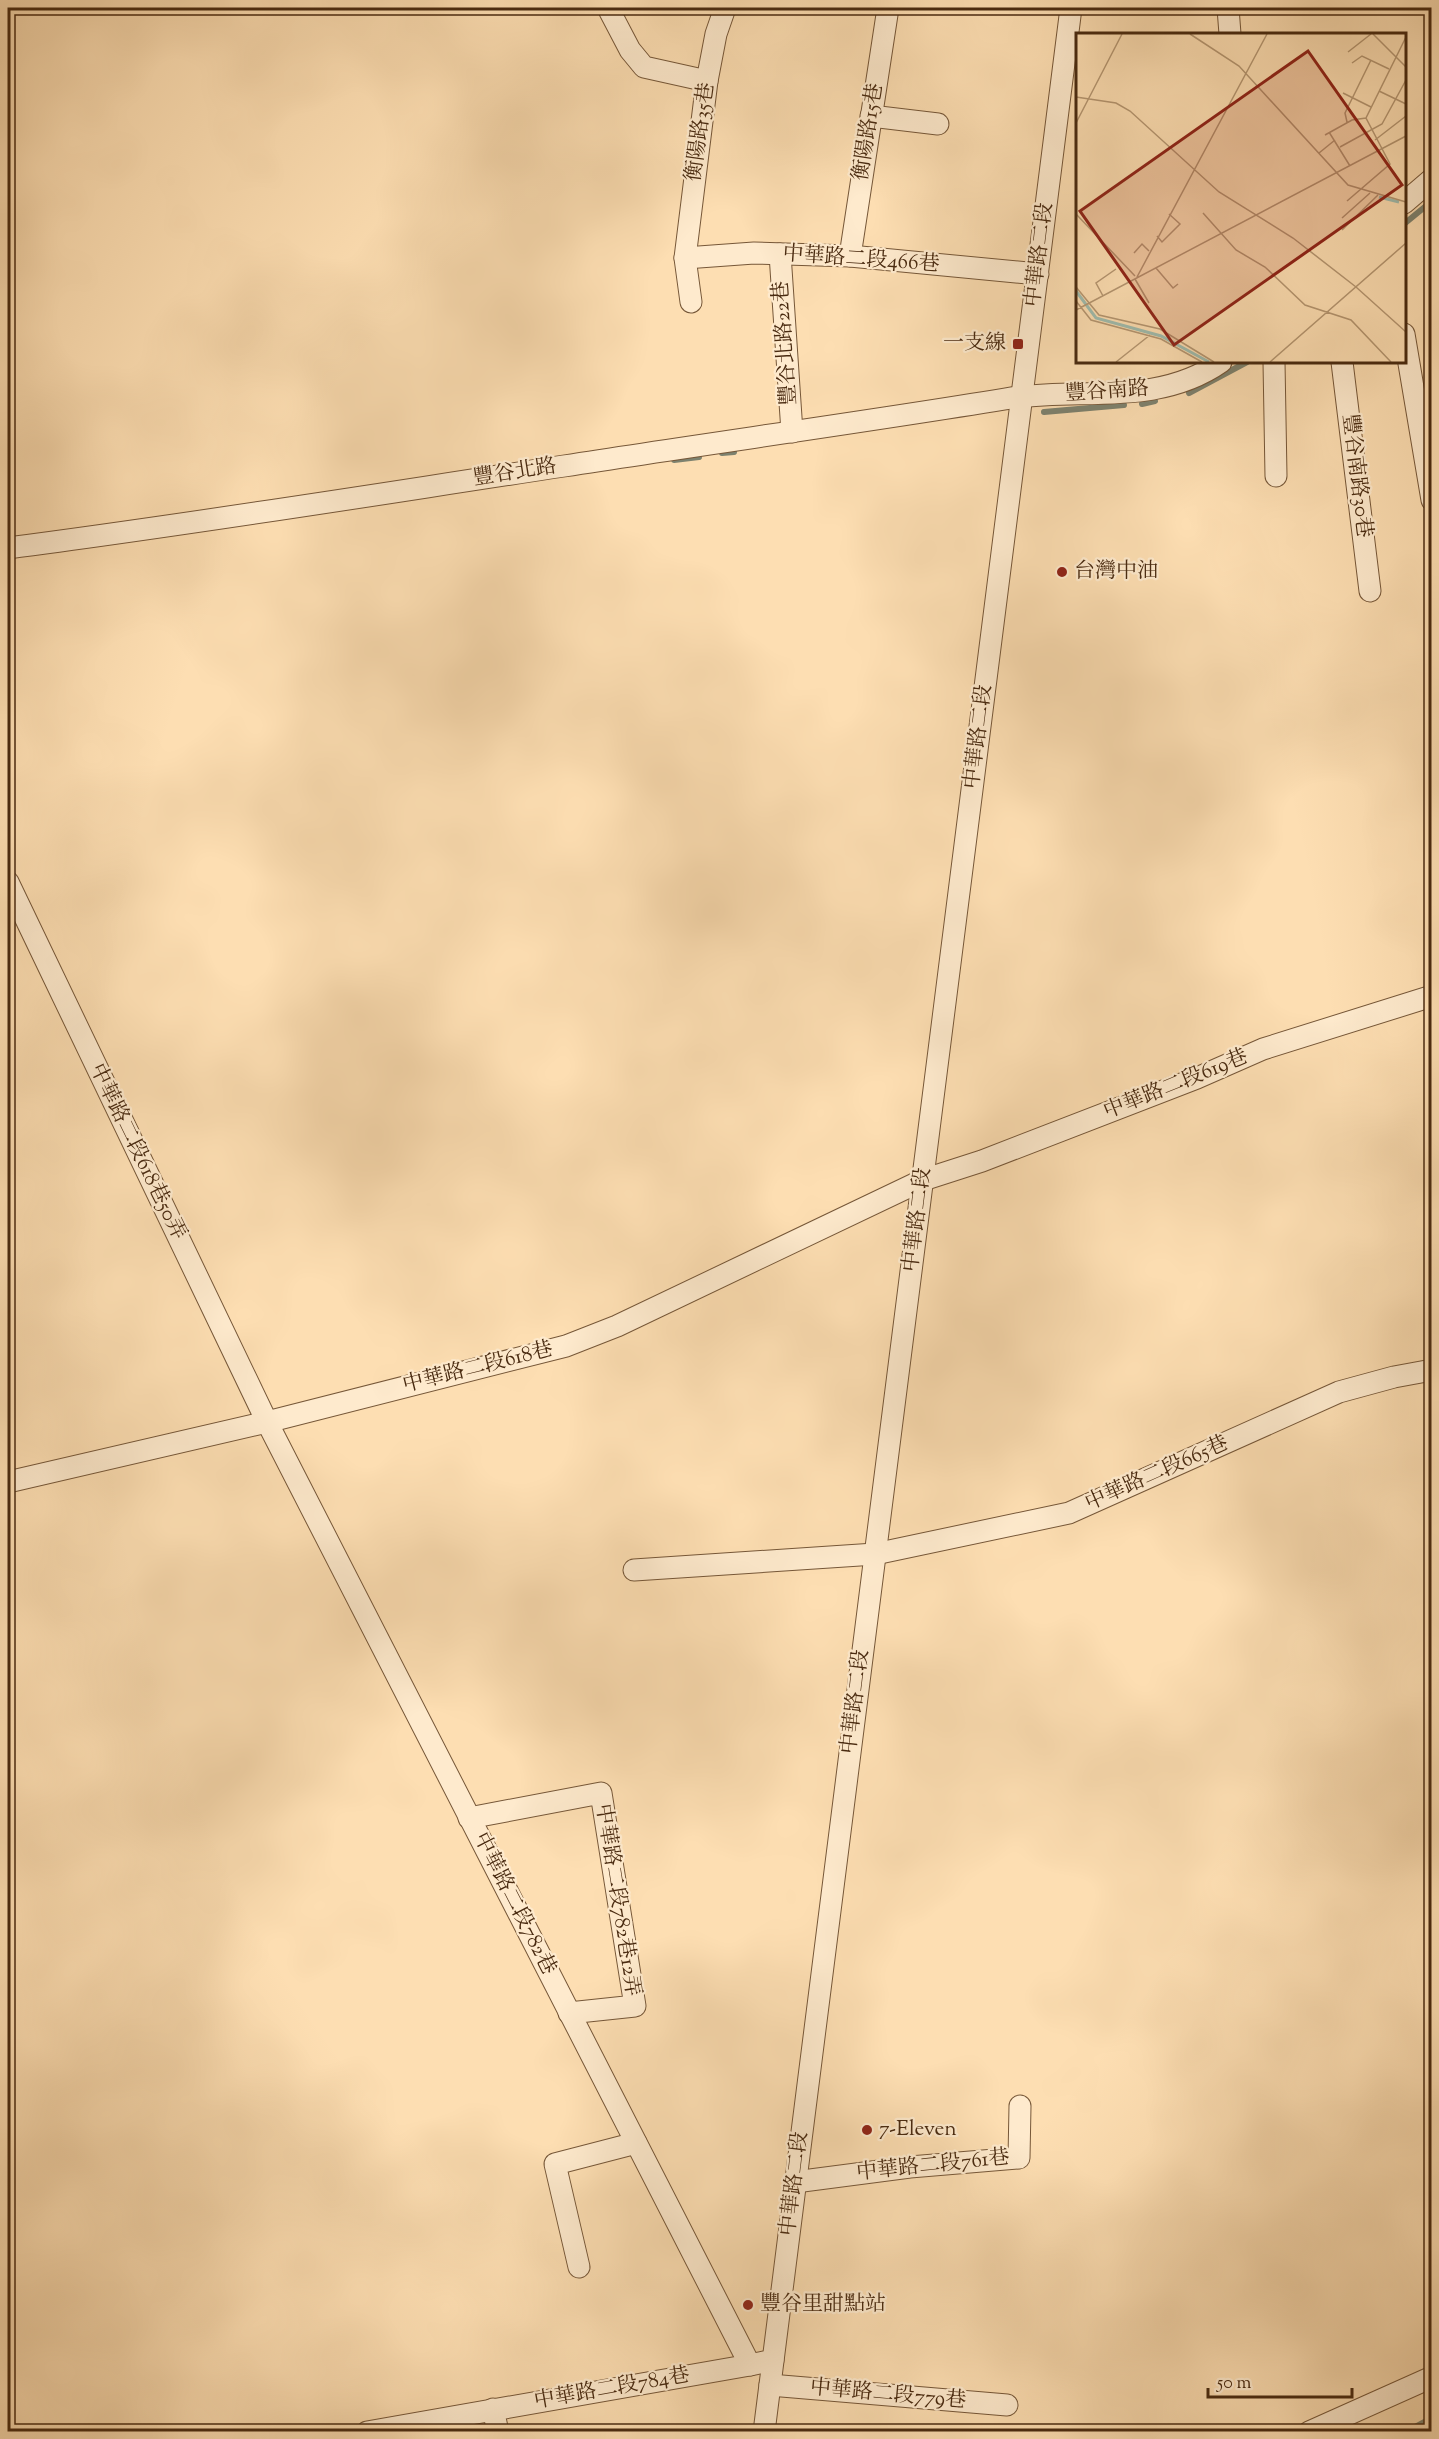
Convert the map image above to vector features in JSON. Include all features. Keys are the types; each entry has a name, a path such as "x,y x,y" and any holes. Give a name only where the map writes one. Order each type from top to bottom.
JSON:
{"street":[{"path":"608,8 630,50 645,67 707,81"},
{"name":"衡陽路35巷","path":"691,302 685,258 707,81 716,34 725,8"},
{"name":"衡陽路15巷","path":"850,256 888,8"},
{"name":"中華路二段","path":"764,2432 1071,8"},
{"path":"1228,8 1230,33"},
{"path":"871,116 938,124"},
{"path":"1406,201 1431,179"},
{"name":"中華路二段466巷","path":"685,258 754,253 850,256 1038,274"},
{"name":"豐谷北路22巷","path":"780,254 792,432"},
{"path":"1406,346 1431,500"},
{"name":"豐谷南路","path":"1022,396 1094,395 1165,388 1194,368 1216,363"},
{"path":"1274,363 1276,476"},
{"name":"豐谷南路30巷","path":"1342,363 1370,591"},
{"name":"豐谷北路","path":"8,548 177,526 1022,396"},
{"name":"中華路二段618巷50弄","path":"8,882 267,1422"},
{"name":"中華路二段619巷","path":"923,1180 982,1161 1197,1078 1263,1049 1431,996"},
{"name":"中華路二段618巷","path":"8,1482 267,1422 566,1346 627,1321 923,1180"},
{"name":"中華路二段665巷","path":"634,1570 875,1554 1069,1514 1339,1392 1431,1370"},
{"name":"中華路二段782巷","path":"267,1422 750,2365"},
{"name":"中華路二段782巷12弄","path":"469,1818 601,1793 635,2006 569,2013"},
{"name":"中華路二段761巷","path":"795,2182 910,2167 1019,2158 1020,2106"},
{"path":"579,2267 555,2164 636,2143"},
{"path":"750,2365 773,2360"},
{"name":"中華路二段784巷","path":"367,2432 750,2365"},
{"path":"1309,2432 1431,2377"},
{"name":"中華路二段779巷","path":"770,2385 1007,2405"},
{"path":"493,2409 498,2432"}],"waterway":[{"path":"1406,222 1432,201"},
{"path":"1189,393 1245,363"},
{"path":"1142,404 1155,401"},
{"path":"1044,412 1124,405"},
{"path":"722,453 734,452"},
{"path":"674,460 699,457"},
{"path":"1406,2432 1432,2418"}],"place":[{"name":"一支線","path":"1018,344"},
{"name":"台灣中油","path":"1062,572"},
{"name":"7-Eleven","path":"867,2130"},
{"name":"豐谷里甜點站","path":"748,2305"}]}
